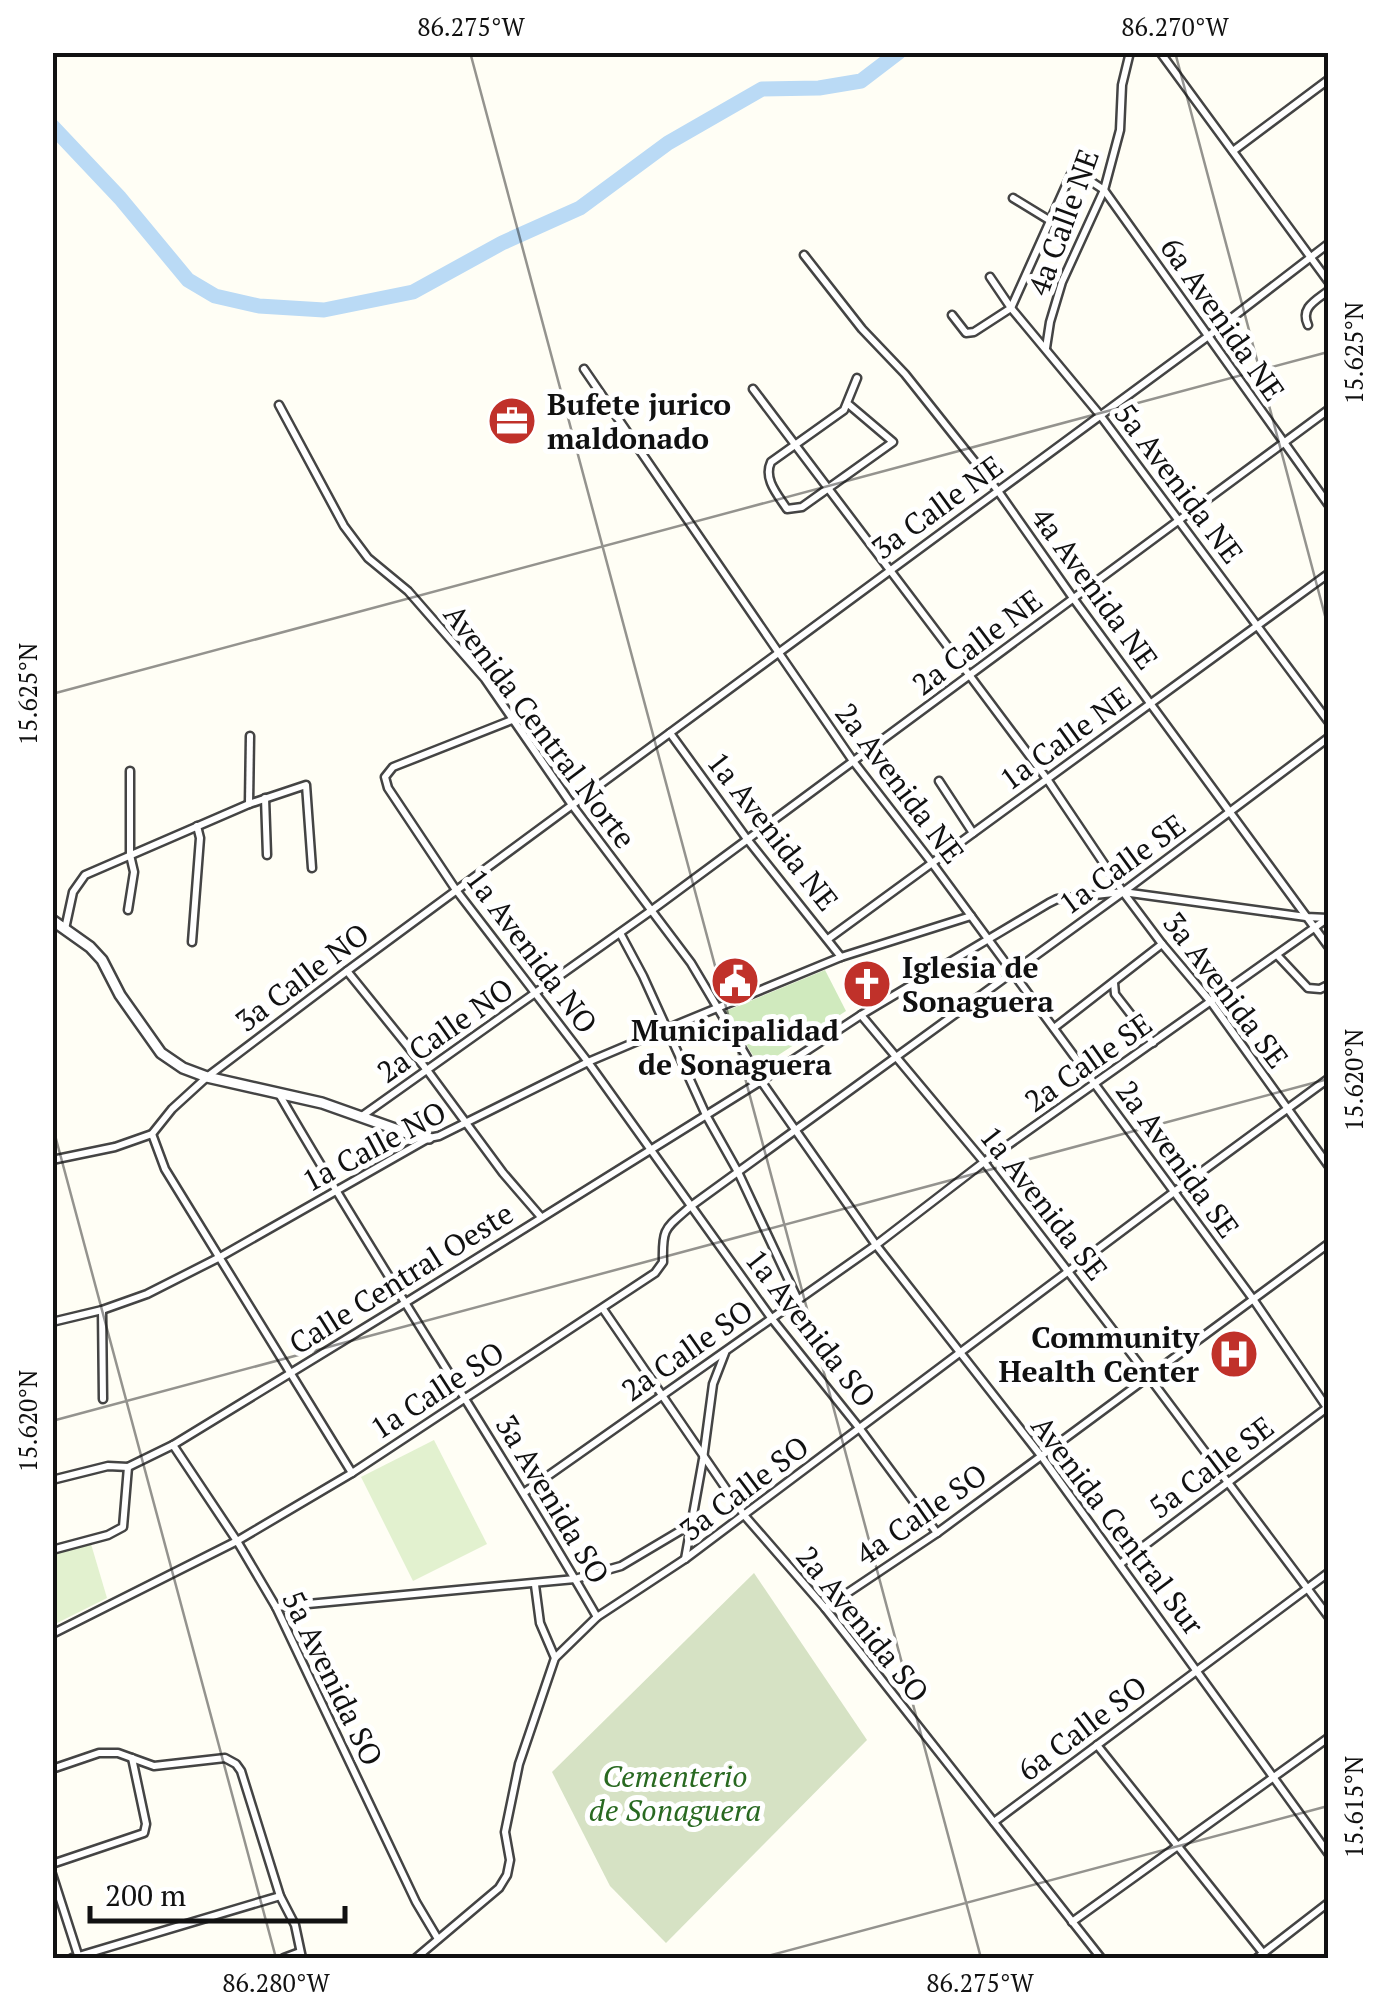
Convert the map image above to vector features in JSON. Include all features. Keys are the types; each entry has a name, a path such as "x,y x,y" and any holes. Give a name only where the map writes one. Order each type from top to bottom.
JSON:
{"street":[{"name":"4a Calle NE","path":"1045,349 1062,282 1104,190 1120,130 1122,85 1130,52"},
{"path":"1160,52 1328,281"},
{"path":"1233,152 1328,80"},
{"name":"6a Avenida NE","path":"1049,220 1072,172 1104,190 1328,504"},
{"path":"952,315 966,333 974,332 1011,308 1049,220 1013,198"},
{"name":"3a Calle NE","path":"572,805 1328,244"},
{"name":"4a Avenida NE","path":"804,255 998,491 1328,946"},
{"name":"5a Avenida NE","path":"990,276 1011,308 1100,415 1328,721"},
{"path":"1308,326 1306,309 1328,291"},
{"name":"2a Avenida NE","path":"584,369 853,761 988,939"},
{"path":"847,403 893,442 798,510 787,509 768,477 771,462 844,410 857,378"},
{"name":"3a Avenida SE","path":"753,388 1047,779 1123,892 1211,1002 1328,1165"},
{"name":"Avenida Central Norte","path":"279,405 344,526 368,558 408,591 485,679 572,805 691,963 761,1080"},
{"name":"2a Calle NE","path":"652,910 1328,410"},
{"name":"1a Calle NE","path":"828,939 1328,574"},
{"name":"1a Avenida NO","path":"512,720 392,767 385,777 388,788 456,890 652,1149"},
{"name":"1a Avenida NE","path":"670,733 841,957"},
{"path":"249,804 250,736"},
{"name":"1a Calle SE","path":"796,1131 1328,738"},
{"path":"128,910 134,872 130,855 130,771"},
{"path":"939,782 974,833"},
{"path":"66,929 77,884 85,875 249,804 306,786 312,868"},
{"path":"265,798 267,855"},
{"name":"3a Calle NO","path":"152,1134 172,1109 207,1078 572,805"},
{"path":"192,942 200,838 197,826"},
{"name":"Calle Central Oeste","path":"52,1480 108,1466 128,1467 174,1445 862,1015 1057,899 1123,892 1328,918"},
{"name":"2a Calle NO","path":"362,1116 652,910"},
{"path":"718,1008 841,957 971,916"},
{"name":"2a Calle SE","path":"876,1246 984,1162 1328,918"},
{"path":"52,920 102,960 120,995 162,1053 183,1068 207,1078 322,1103 428,1138"},
{"path":"620,933 798,1300"},
{"name":"2a Avenida SE","path":"988,939 1328,1407"},
{"path":"1054,1028 1162,944"},
{"path":"1277,955 1308,988 1328,985"},
{"path":"347,971 541,1217"},
{"path":"1114,982 1115,994 1153,1044"},
{"name":"1a Calle NO","path":"52,1322 147,1294 220,1257 428,1138 588,1062 718,1008"},
{"name":"1a Avenida SE","path":"862,1015 1070,1272 1328,1616"},
{"name":"3a Calle SO","path":"555,1658 597,1617 685,1559 1328,1079"},
{"name":"Avenida Central Sur","path":"761,1080 876,1246 1042,1456 1328,1853"},
{"name":"3a Avenida SO","path":"278,1093 335,1191 525,1492 597,1617"},
{"name":"1a Calle SO","path":"52,1634 237,1541 352,1474 655,1273 663,1262 662,1238 669,1225 796,1131"},
{"path":"52,1160 114,1147 152,1134 165,1169 352,1474"},
{"name":"1a Avenida SO","path":"652,1149 772,1319 937,1534"},
{"name":"4a Calle SO","path":"825,1608 937,1534 1328,1244"},
{"name":"2a Calle SO","path":"525,1492 876,1246"},
{"name":"2a Avenida SO","path":"603,1308 744,1515 825,1608 1100,1958"},
{"path":"102,1310 102,1399"},
{"path":"685,1559 713,1384 725,1352"},
{"name":"5a Calle SE","path":"1120,1564 1328,1407"},
{"name":"5a Avenida SO","path":"174,1445 276,1607 416,1902 438,1939"},
{"path":"52,1550 123,1527 128,1467"},
{"path":"276,1607 575,1579 620,1566 690,1525"},
{"name":"6a Calle SO","path":"994,1822 1328,1573"},
{"path":"416,1958 500,1888 508,1874 506,1832 519,1764 555,1658 540,1623 534,1584"},
{"path":"1072,1922 1328,1738"},
{"path":"1097,1746 1262,1957 1328,1903"},
{"path":"52,1770 99,1753 118,1753 154,1766 226,1758 236,1764 280,1896 296,1925 301,1955 284,1958"},
{"path":"52,1864 144,1833 144,1811 132,1757"},
{"path":"52,1874 76,1958 280,1896"}],"green space":[{"path":"825,970 846,1011 760,1067 726,1011"},
{"path":"434,1440 487,1544 413,1581 361,1477"},
{"path":"91,1544 107,1598 53,1625 53,1555"},
{"name":"Cementerio de Sonaguera","path":"754,1573 867,1740 666,1943 610,1886 552,1772"}],"waterway":[{"path":"52,126 120,198 188,280 215,296 259,306 324,310 413,292 502,243 580,208 668,143 762,89 819,88 861,81 899,52"}],"place":[{"name":"Bufete jurico maldonado","path":"512,421"},
{"name":"Municipalidad de Sonaguera","path":"735,981"},
{"name":"Iglesia de Sonaguera","path":"867,984"},
{"name":"Community Health Center","path":"1234,1354"}]}
